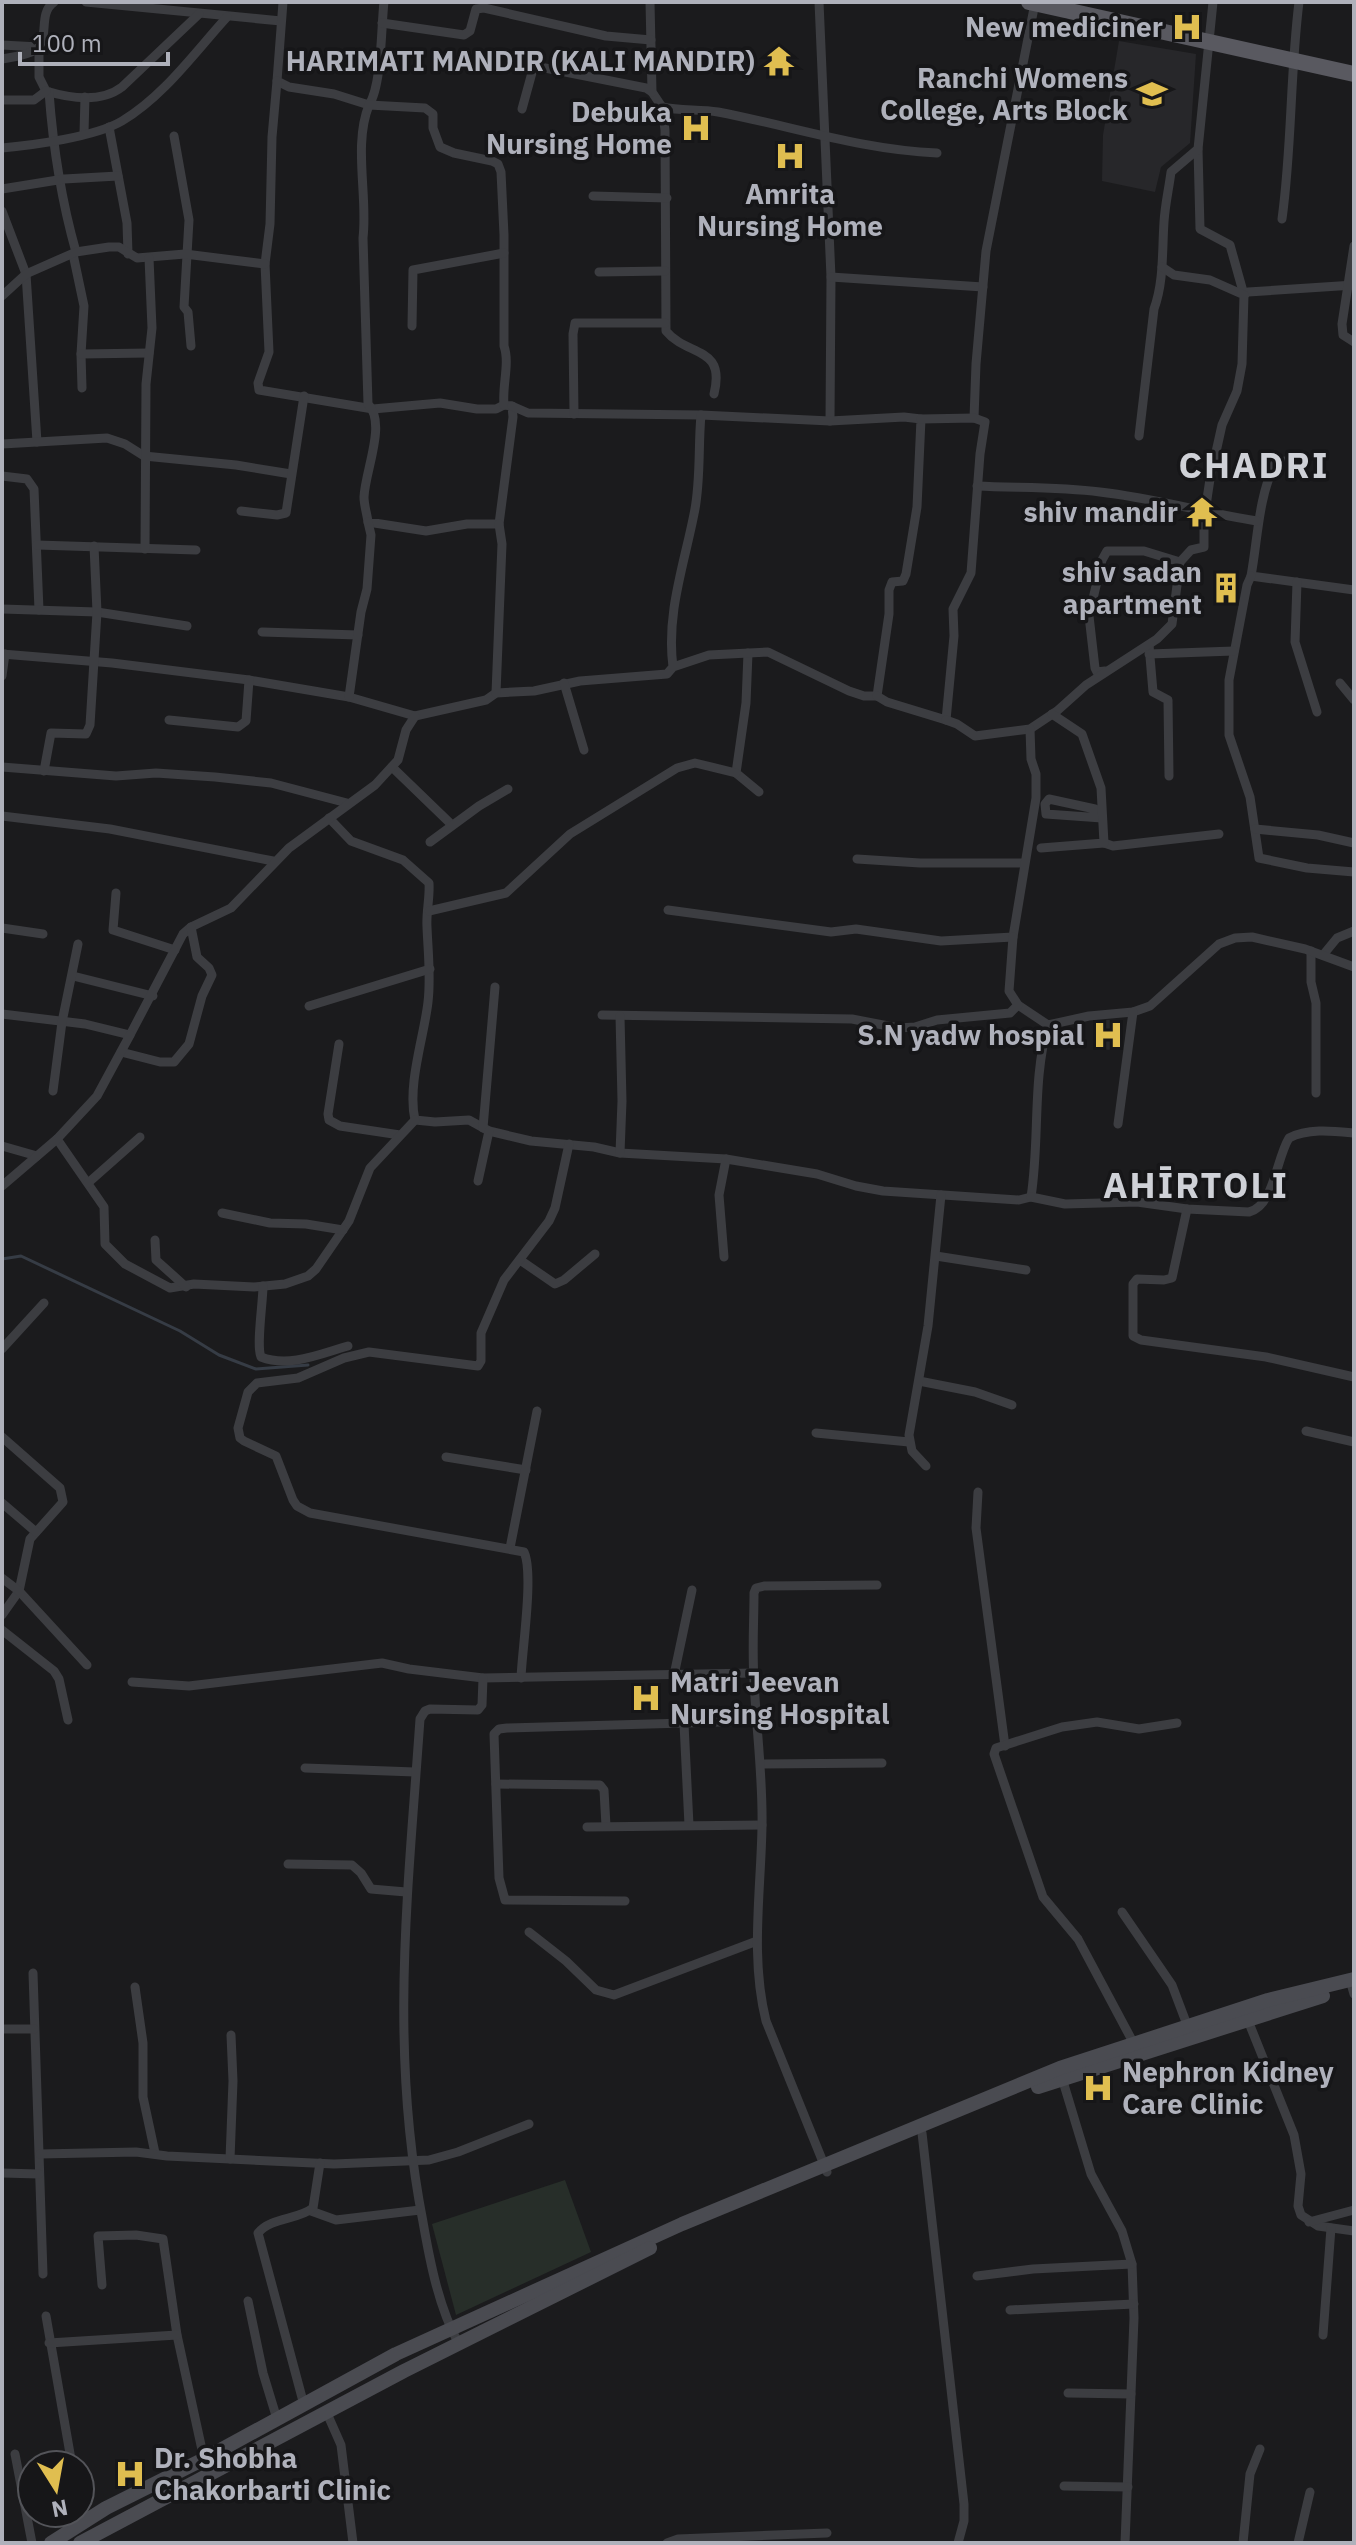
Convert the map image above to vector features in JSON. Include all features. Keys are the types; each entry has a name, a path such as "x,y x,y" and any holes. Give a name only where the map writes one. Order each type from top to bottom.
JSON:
{"main road":[{"path":"1029,2 1354,74"},
{"path":"80,2543 207,2466 277,2419 450,2328 682,2224 1268,2000 1354,1986"},
{"path":"96,2510 207,2466 326,2411 684,2231 1060,2068 1134,2044 1247,2018 1354,1986"},
{"path":"51,2543 67,2529"}],"street":[{"path":"86,2 142,4 199,14 281,21"},
{"path":"283,2 265,264 269,352 258,383 259,390 373,409 440,403 477,409 508,406 528,413 701,415 830,421 904,417 974,418 985,422 971,573 953,609 954,636 946,720"},
{"path":"349,697 370,562 371,535 364,496 377,427 373,409 368,404 362,133 373,100 384,2"},
{"path":"650,2 652,92"},
{"path":"819,2 831,277 830,421"},
{"path":"2,676 3,654 96,662 249,680 349,697 415,716 486,700 496,693 534,691 564,683 642,675 656,677 667,674 673,667 709,655 768,652 849,691 877,696 946,720 975,736 1030,729 1105,671 1149,649 1172,624 1180,562 1191,550 1204,547 1205,511 1222,425 1237,391 1242,364 1246,294 1230,245 1200,229 1198,149 1213,2"},
{"path":"1282,219 1289,173 1292,60 1299,2"},
{"path":"48,3 39,47 39,77 47,92 52,140 84,306 82,388"},
{"path":"974,418 986,251 1045,4"},
{"path":"382,23 464,35 470,31 476,9 484,8 606,36 651,40"},
{"path":"2,100 34,100 47,92 85,97 114,93 199,14"},
{"path":"2,148 84,133 122,121 156,95 227,17"},
{"path":"2,45 39,47"},
{"path":"2,59 32,52 39,47"},
{"path":"522,109 533,69 540,67 646,88 652,92 662,107 667,198 666,331 673,339 699,350 714,362 717,381 714,394"},
{"path":"277,81 289,87 334,94 369,105 425,108 433,114 436,139 445,151 498,164 504,253 503,335 507,355 504,365 508,406 513,417 499,524 502,544 496,693"},
{"path":"84,133 85,97"},
{"path":"662,107 717,112 800,129 825,138 898,151 937,153"},
{"path":"109,127 127,223 128,254"},
{"path":"174,136 189,220 184,307 188,312 191,346"},
{"path":"1139,436 1162,267 1164,218 1171,172 1198,149"},
{"path":"2,189 59,180 118,176"},
{"path":"593,196 667,198"},
{"path":"2,211 26,274 37,442"},
{"path":"1354,246 1352,285 1342,324 1343,335 1354,342"},
{"path":"2,296 26,274 74,253 109,247 119,247 137,258 185,254 265,264"},
{"path":"412,326 413,270 504,253"},
{"path":"145,549 144,456 152,328 149,258"},
{"path":"1162,267 1174,275 1210,280 1246,294 1352,285"},
{"path":"599,272 665,271"},
{"path":"831,277 974,289 983,287"},
{"path":"574,414 575,323 665,323"},
{"path":"81,354 149,353"},
{"path":"241,511 286,513 304,396"},
{"path":"673,667 670,624 695,512 701,415"},
{"path":"877,696 889,614 889,590 892,582 903,581 906,574 917,507 921,419"},
{"path":"2,444 107,438 125,444 144,456 291,474"},
{"path":"1296,459 1275,463 1257,521 1251,576 1229,680 1229,735 1250,797 1259,858 1307,868 1354,872"},
{"path":"2,476 17,477 32,484 39,610"},
{"path":"977,486 1098,491 1257,521"},
{"path":"368,522 415,531 467,524 499,524"},
{"path":"37,545 196,550"},
{"path":"44,771 51,733 81,735 88,731 96,662 94,546"},
{"path":"1105,671 1097,672 1095,668 1089,616 1102,560 1107,551 1144,551 1180,562"},
{"path":"1251,576 1354,590"},
{"path":"1297,582 1295,642 1317,712"},
{"path":"2,609 97,612 187,626"},
{"path":"262,632 358,635"},
{"path":"1149,649 1234,651"},
{"path":"1149,649 1153,692 1168,700 1169,776"},
{"path":"736,773 746,703 748,653"},
{"path":"169,720 238,727 246,721 249,680"},
{"path":"564,683 584,750"},
{"path":"1340,683 1354,700"},
{"path":"1052,714 1082,734 1101,788 1104,843"},
{"path":"2,1186 57,1139 97,1096 175,950 191,927 231,908 254,886 273,861 375,785 402,752 406,730 415,716"},
{"path":"1030,729 1036,798 1013,937 1009,991 1018,1005 1048,1025 1089,1016 1133,1012 1150,1006 1219,944 1235,938 1252,937 1311,951 1354,967"},
{"path":"429,911 506,893 570,834 677,768 695,763 736,773 759,792"},
{"path":"2,767 116,776 156,773 229,779 294,788 347,803"},
{"path":"392,767 452,825"},
{"path":"430,842 508,789"},
{"path":"1049,799 1071,802 1095,809 1102,818 1046,814 1045,804 1049,799"},
{"path":"2,816 110,829 273,861"},
{"path":"57,1139 104,1207 105,1244 110,1251 125,1264 162,1286 285,1284 308,1276 316,1269 343,1230 370,1168 415,1120 415,1078 429,1000 430,969 427,925 429,883 393,855 351,841 329,818"},
{"path":"1255,829 1318,835 1354,843"},
{"path":"1041,848 1104,843 1113,846 1219,834"},
{"path":"857,859 920,863 1024,863"},
{"path":"116,893 113,930 175,950"},
{"path":"668,910 831,932 856,929 941,941 1013,937"},
{"path":"121,1052 156,1061 177,1061 189,1044 202,996 212,975 200,959 191,927"},
{"path":"2,928 43,934"},
{"path":"1323,955 1337,938 1354,931"},
{"path":"53,1091 62,1022 78,944"},
{"path":"1311,951 1311,982 1316,1003 1316,1093"},
{"path":"309,1006 430,969"},
{"path":"73,976 153,996"},
{"path":"478,1181 486,1130 495,987"},
{"path":"602,1015 852,1019 899,1028 937,1020 1010,1013 1018,1005"},
{"path":"1118,1124 1133,1012"},
{"path":"2,1014 85,1024 130,1035"},
{"path":"620,1016 620,1153"},
{"path":"1031,1197 1039,1080 1048,1025"},
{"path":"339,1044 329,1120 340,1126 400,1135"},
{"path":"415,1120 469,1120 486,1130 531,1141 620,1153 726,1159 817,1174 883,1191 1019,1200 1031,1197 1065,1204 1137,1202 1187,1209 1257,1210 1265,1201 1289,1138 1299,1133 1323,1131 1354,1133"},
{"path":"88,1183 140,1137"},
{"path":"521,1678 527,1558 524,1552 310,1513 293,1500 276,1456 244,1441 238,1428 248,1392 257,1383 298,1378 353,1355 379,1353 478,1366 483,1327 504,1280 549,1221 555,1208 569,1144"},
{"path":"2,1146 37,1156"},
{"path":"724,1257 719,1195 726,1159"},
{"path":"926,1466 912,1451 909,1442 936,1256 941,1195"},
{"path":"1187,1209 1172,1278 1137,1279 1133,1284 1133,1336 1141,1340 1266,1357 1354,1377"},
{"path":"222,1213 278,1224 306,1224 343,1230"},
{"path":"155,1240 156,1260 186,1287"},
{"path":"520,1260 555,1284 595,1254"},
{"path":"936,1256 1026,1270"},
{"path":"263,1286 258,1348 261,1357 278,1361 295,1360 348,1346"},
{"path":"2,1349 44,1303"},
{"path":"919,1381 975,1392 1012,1405"},
{"path":"510,1548 537,1411"},
{"path":"1306,1431 1354,1442"},
{"path":"816,1433 909,1442"},
{"path":"2,1437 45,1473 63,1495 63,1502 26,1547 19,1591 2,1615"},
{"path":"446,1457 526,1470"},
{"path":"978,1492 976,1528 1005,1746"},
{"path":"2,1503 36,1532"},
{"path":"2,1578 19,1591 87,1665"},
{"path":"826,2169 766,2021 760,1996 757,1941 762,1825 754,1673 756,1588 877,1585"},
{"path":"674,1675 692,1590"},
{"path":"2,1630 54,1671 59,1679 68,1720"},
{"path":"132,1682 189,1686 382,1663 483,1678 754,1673"},
{"path":"459,2344 450,2328 420,2210 406,2108 402,2016 406,1892 420,1719 425,1711 478,1710 482,1705 483,1678"},
{"path":"625,1901 505,1900 499,1878 494,1734 499,1729 756,1721"},
{"path":"1134,2044 1078,1939 1052,1911 1036,1882 996,1764 996,1748 1074,1725 1097,1722 1139,1729 1177,1723"},
{"path":"684,1724 689,1825"},
{"path":"761,1764 882,1763"},
{"path":"305,1768 415,1772"},
{"path":"496,1784 600,1785 604,1790 606,1826"},
{"path":"587,1827 762,1825"},
{"path":"288,1864 352,1865 371,1889 406,1892"},
{"path":"1122,1912 1172,1985 1189,2032"},
{"path":"529,1932 596,1990 614,1995 757,1941"},
{"path":"33,1973 43,2274"},
{"path":"135,1987 143,2043 143,2097 155,2153"},
{"path":"1247,2018 1294,2135 1301,2174 1298,2206 1301,2215 1309,2222 1354,2231"},
{"path":"2,2029 34,2029"},
{"path":"230,2159 231,2035"},
{"path":"1062,2078 1091,2174 1122,2231 1132,2264 1134,2304 1125,2543"},
{"path":"40,2154 155,2153 320,2163 413,2160 445,2156 529,2124"},
{"path":"922,2133 964,2504 962,2535 958,2543"},
{"path":"311,2211 315,2204 320,2163"},
{"path":"2,2173 39,2174"},
{"path":"304,2405 258,2233 267,2225 311,2211 329,2219 345,2220 420,2210"},
{"path":"1309,2222 1354,2210"},
{"path":"1323,2335 1331,2228"},
{"path":"102,2285 98,2236 161,2237 165,2244 177,2335 207,2466"},
{"path":"977,2276 1033,2269 1132,2264"},
{"path":"248,2301 263,2373 277,2419"},
{"path":"1010,2310 1134,2304"},
{"path":"46,2316 69,2449"},
{"path":"49,2343 177,2335"},
{"path":"1068,2393 1131,2394"},
{"path":"326,2411 341,2445 353,2543"},
{"path":"1243,2543 1250,2474 1260,2449"},
{"path":"15,2454 32,2543"},
{"path":"1064,2486 1128,2487"},
{"path":"1298,2543 1310,2492"},
{"path":"667,2543 678,2539 827,2533"}],"shaded area":[{"name":"Ranchi Womens College, Arts Block","path":"1119,41 1196,54 1190,143 1161,167 1155,192 1102,181 1103,135"},
{"name":"S.N yadw hospial","path":"1103,1020 1119,1020 1111,1050 1097,1049"},
{"path":"565,2180 591,2252 456,2315 432,2224"}],"waterway":[{"path":"2,1259 21,1256 180,1331 219,1355 256,1369 308,1365"}],"place":[{"name":"New mediciner","path":"1187,27"},
{"name":"HARIMATI MANDIR (KALI MANDIR)","path":"779,61"},
{"name":"Ranchi Womens College, Arts Block","path":"1152,94"},
{"name":"Debuka Nursing Home","path":"696,128"},
{"name":"Amrita Nursing Home","path":"790,156"},
{"name":"shiv mandir","path":"1202,512"},
{"name":"shiv sadan apartment","path":"1226,588"},
{"name":"S.N yadw hospial","path":"1108,1035"},
{"name":"Matri Jeevan Nursing Hospital","path":"646,1698"},
{"name":"Nephron Kidney Care Clinic","path":"1098,2088"},
{"name":"Dr. Shobha Chakorbarti Clinic","path":"130,2474"}],"district":[{"name":"CHADRI","path":"1254,465"},
{"name":"AHĪRTOLI","path":"1196,1185"}]}
